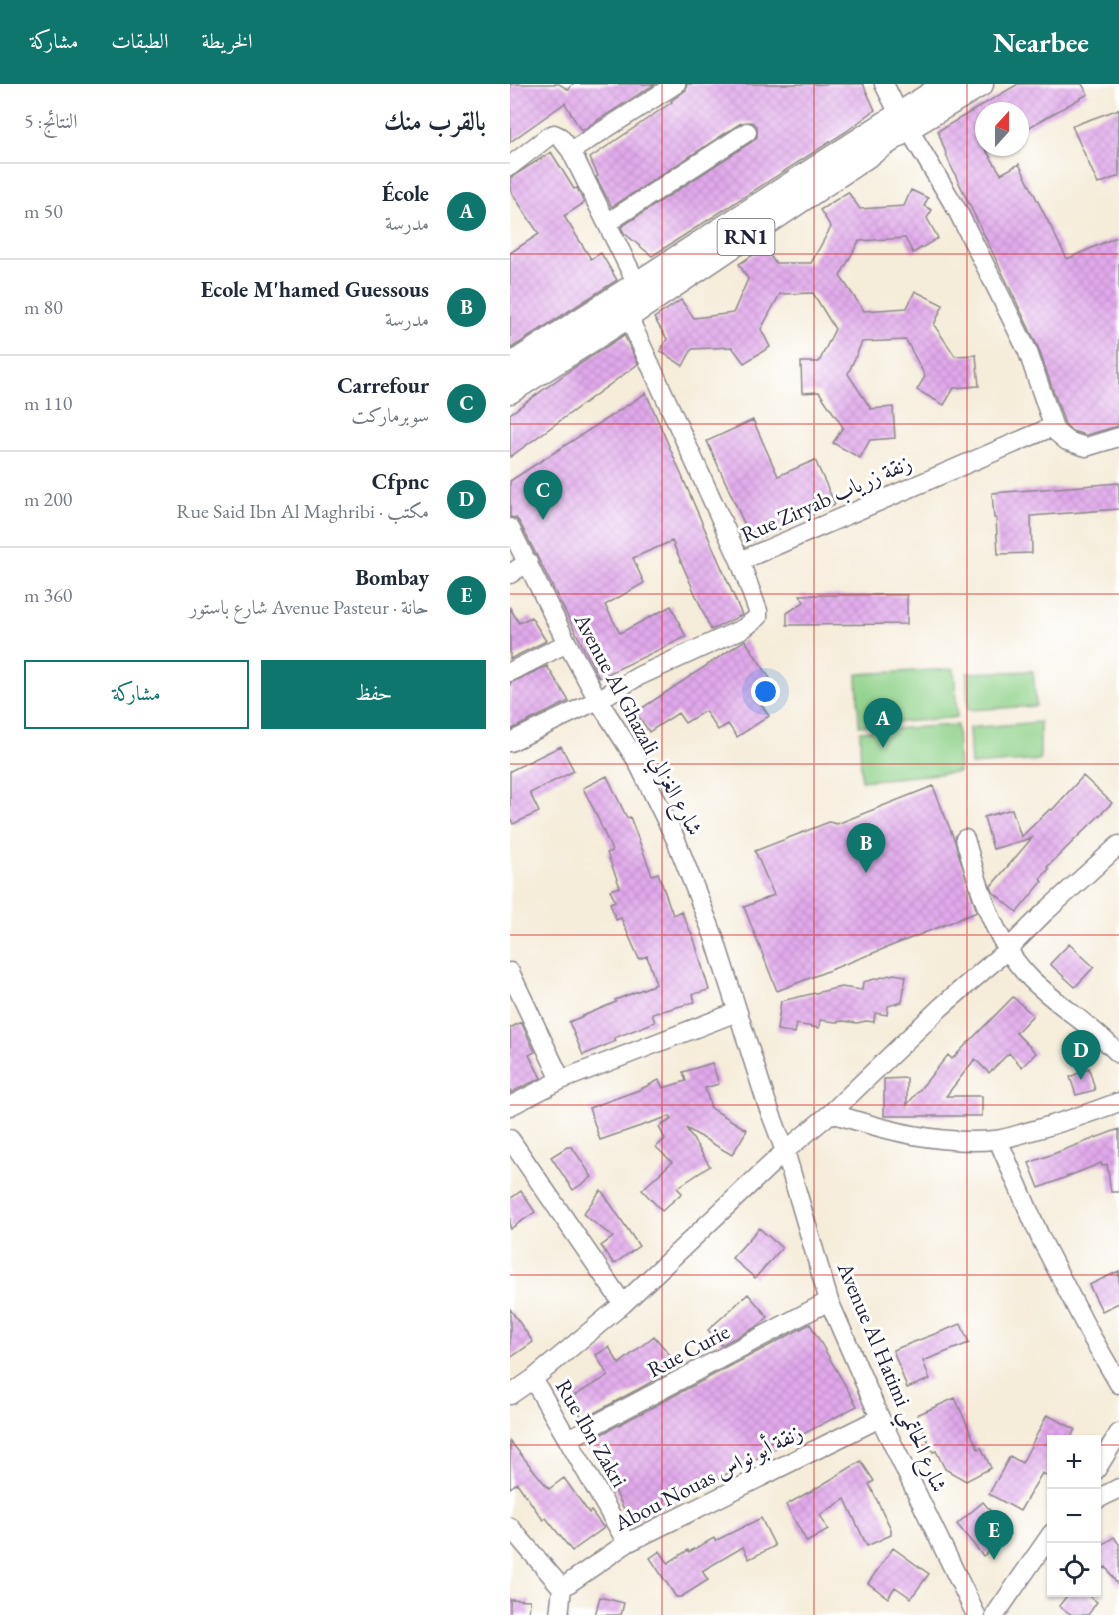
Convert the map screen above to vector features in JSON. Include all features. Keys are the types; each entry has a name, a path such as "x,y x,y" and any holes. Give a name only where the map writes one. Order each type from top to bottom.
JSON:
{"main road":[{"name":"RN1","path":"510,391 628,316 903,121 947,84"},
{"name":"RN1","path":"510,366 637,284 903,121 981,84"}],"street":[{"path":"571,151 676,84"},
{"path":"884,84 903,121 957,210 1028,352 1052,427 1060,437 1086,447 1119,437"},
{"path":"607,223 747,132"},
{"path":"510,166 551,135 560,137 571,151 637,284"},
{"path":"628,316 740,561"},
{"name":"Rue Ziryab زنقة زرياب","path":"510,742 598,700 639,676 744,628 754,621 758,616 758,611 740,561 1052,427"},
{"name":"Avenue Al Ghazali شارع الغزالي","path":"510,528 567,643 598,700 637,761 672,831 714,937 784,1151"},
{"path":"510,574 528,562"},
{"path":"510,672 567,643"},
{"path":"965,839 985,904 1006,950 1031,978 1095,1030 1119,1054"},
{"path":"510,1395 533,1379 623,1304 784,1151 831,1113 941,1007 1119,845"},
{"path":"510,972 561,1080"},
{"path":"510,1106 561,1080 737,1012"},
{"path":"831,1113 893,1132 944,1140 998,1140 1068,1121 1119,1102"},
{"path":"510,1139 623,1304"},
{"path":"998,1140 1041,1239 1090,1334 1119,1384"},
{"name":"Avenue Al Hatimi شارع الحاتمي","path":"784,1151 829,1301 880,1418 976,1615"},
{"name":"Rue Curie","path":"568,1439 829,1301"},
{"name":"Rue Ibn Zakri","path":"533,1379 627,1543"},
{"name":"Abou Nouas زنقة أبو نواس","path":"562,1588 627,1543 880,1418"},
{"path":"1101,1462 1119,1433"},
{"path":"1101,1497 1119,1488"},
{"path":"510,1527 562,1588 559,1615"},
{"path":"995,1615 1047,1540"}],"green space":[{"path":"954,669 957,717 859,726 857,674"},
{"path":"1033,671 1036,706 968,710 967,673"},
{"path":"1040,722 1040,760 971,765 969,728"},
{"path":"957,725 959,772 861,781 860,731"}],"building":[{"path":"510,84 559,84 569,90 572,84 655,84 581,131 565,103 510,142"},
{"path":"687,84 863,84 875,110 847,131 652,256 624,233 621,227 753,141 757,137 757,126 752,122 741,123 612,207 596,177 598,176 590,158 672,102 686,90"},
{"path":"1018,84 1082,84 1088,94 1029,127 1029,102 987,102"},
{"path":"975,109 975,156 990,156 1001,174 1019,164 1067,259 1119,236 1119,426 1086,435 1072,431 1065,424 1038,347 949,162 938,131"},
{"path":"1119,109 1119,176 1098,184 1072,126"},
{"path":"551,152 574,189 577,188 584,203 564,216 591,259 601,253 617,280 510,349 510,253 539,234 510,190 510,178"},
{"path":"911,190 928,198 924,206 932,210 927,218 938,238 913,253 905,238 859,241 840,276 864,311 907,308 915,291 943,305 934,325 955,356 976,355 979,386 954,388 944,405 917,390 925,376 906,340 862,342 848,374 871,409 893,407 895,438 870,440 860,458 833,443 843,427 819,392 802,393 801,362 819,362 835,329 813,293 780,294 761,329 770,347 744,363 732,347 692,349 683,366 660,351 667,339 654,318 681,300 694,318 733,313 748,279 739,264 765,247 775,263 811,263 831,227 820,210 848,192 860,209 904,206"},
{"path":"624,335 638,364 510,457 510,414"},
{"path":"646,393 742,615 711,630 672,541 633,558 644,583 605,605 620,633 671,606 686,637 599,678 520,523 516,518 510,517 510,481"},
{"path":"753,420 778,476 815,460 835,504 752,541 707,441"},
{"path":"1119,483 1119,509 1031,516 1032,553 998,554 992,493"},
{"path":"800,595 907,595 907,624 787,625 787,613 804,602"},
{"path":"510,608 519,623 531,617 546,641 510,659"},
{"path":"745,640 773,683 755,695 769,716 737,737 728,724 718,730 705,711 685,723 678,713 649,732 636,712"},
{"path":"547,666 569,701 510,730 510,683"},
{"path":"561,746 574,771 530,793 539,812 513,824 510,817 510,771"},
{"path":"607,776 627,818 630,817 652,875 658,873 673,915 681,911 694,939 709,990 693,994 695,1002 652,1014 655,1022 614,1038 616,1041 583,1055 569,1022 656,984 647,956 639,959 621,918 616,920 610,903 615,901 610,890 620,887 607,853 612,851 583,788"},
{"path":"1083,776 1112,803 1047,867 1049,869 1040,879 1042,882 1017,912 993,892 991,886 1032,838 993,849 984,817 1012,809 1021,837 1050,809 1052,810"},
{"path":"933,786 954,839 977,912 777,991 744,907 774,895 755,851 829,822 837,824"},
{"path":"1069,944 1094,967 1075,987 1050,964"},
{"path":"894,974 906,976 902,1002 888,1006 887,1015 875,1013 874,1022 820,1020 819,1028 797,1024 795,1033 777,1030 781,1001 841,987 862,990 863,982"},
{"path":"1013,997 1033,1015 1016,1033 1036,1053 1022,1067 1009,1053 989,1073 975,1059 946,1096 982,1096 982,1116 884,1116 884,1079 907,1078 907,1105 948,1055 952,1059"},
{"path":"521,1022 535,1052 529,1055 541,1078 510,1093 510,1028"},
{"path":"712,1063 719,1084 705,1088 711,1108 747,1130 732,1155 686,1128 710,1166 677,1188 682,1193 662,1211 642,1190 672,1162 656,1147 665,1139 659,1127 672,1119 670,1116 600,1140 589,1108 639,1090 659,1080 663,1088 686,1081 683,1072"},
{"path":"1089,1068 1095,1090 1076,1095 1070,1077"},
{"path":"1119,1129 1119,1192 1111,1192 1107,1164 1102,1166 1101,1163 1039,1188 1029,1163"},
{"path":"567,1147 572,1147 592,1177 573,1190 551,1157"},
{"path":"601,1190 639,1246 614,1264 601,1246 613,1237 583,1214"},
{"path":"521,1191 535,1212 510,1229 510,1199"},
{"path":"759,1228 782,1248 755,1278 732,1258"},
{"path":"1119,1271 1119,1303 1102,1311 1089,1285"},
{"path":"748,1294 768,1317 758,1326 721,1345 708,1330"},
{"path":"510,1309 533,1342 510,1358"},
{"path":"810,1324 857,1406 631,1524 592,1442 596,1440 594,1438"},
{"path":"961,1324 969,1343 923,1361 930,1379 907,1388 893,1350"},
{"path":"654,1336 674,1360 664,1369 668,1373 583,1419 570,1398 608,1376 596,1355 609,1347 619,1364"},
{"path":"955,1398 978,1449 981,1447 991,1468 966,1481 945,1469 936,1451 933,1452 917,1415"},
{"path":"1047,1415 1075,1429 1072,1435 1047,1435 1047,1476 1042,1473 1020,1511 989,1494 1010,1456 1022,1463"},
{"path":"510,1441 549,1489 564,1478 589,1513 591,1511 604,1528 572,1551 546,1518 543,1520 517,1483 510,1488"},
{"path":"861,1461 874,1481 869,1484 891,1529 891,1535 867,1546 845,1499 820,1515 828,1530 807,1542 786,1505"},
{"path":"983,1502 1010,1534 983,1556 957,1524"},
{"path":"761,1518 775,1546 749,1559 743,1547 702,1571 708,1580 681,1597 676,1597 650,1558 660,1551 668,1563 688,1550 689,1552 714,1538 715,1541"},
{"path":"1114,1537 1119,1544 1119,1587 1106,1567 1101,1570 1101,1546"},
{"path":"893,1548 929,1574 911,1598 895,1587 888,1598 868,1583"},
{"path":"600,1597 624,1603 621,1615 595,1615"},
{"path":"1066,1597 1090,1597 1097,1602 1088,1615 1072,1615 1059,1606"},
{"path":"510,1599 530,1600 529,1615 510,1615"}],"place":[{"name":"Carrefour","path":"543,520"},
{"name":"École","path":"883,748"},
{"name":"Ecole M'hamed Guessous","path":"866,873"},
{"name":"Cfpnc","path":"1081,1080"},
{"name":"Bombay","path":"994,1560"}]}
